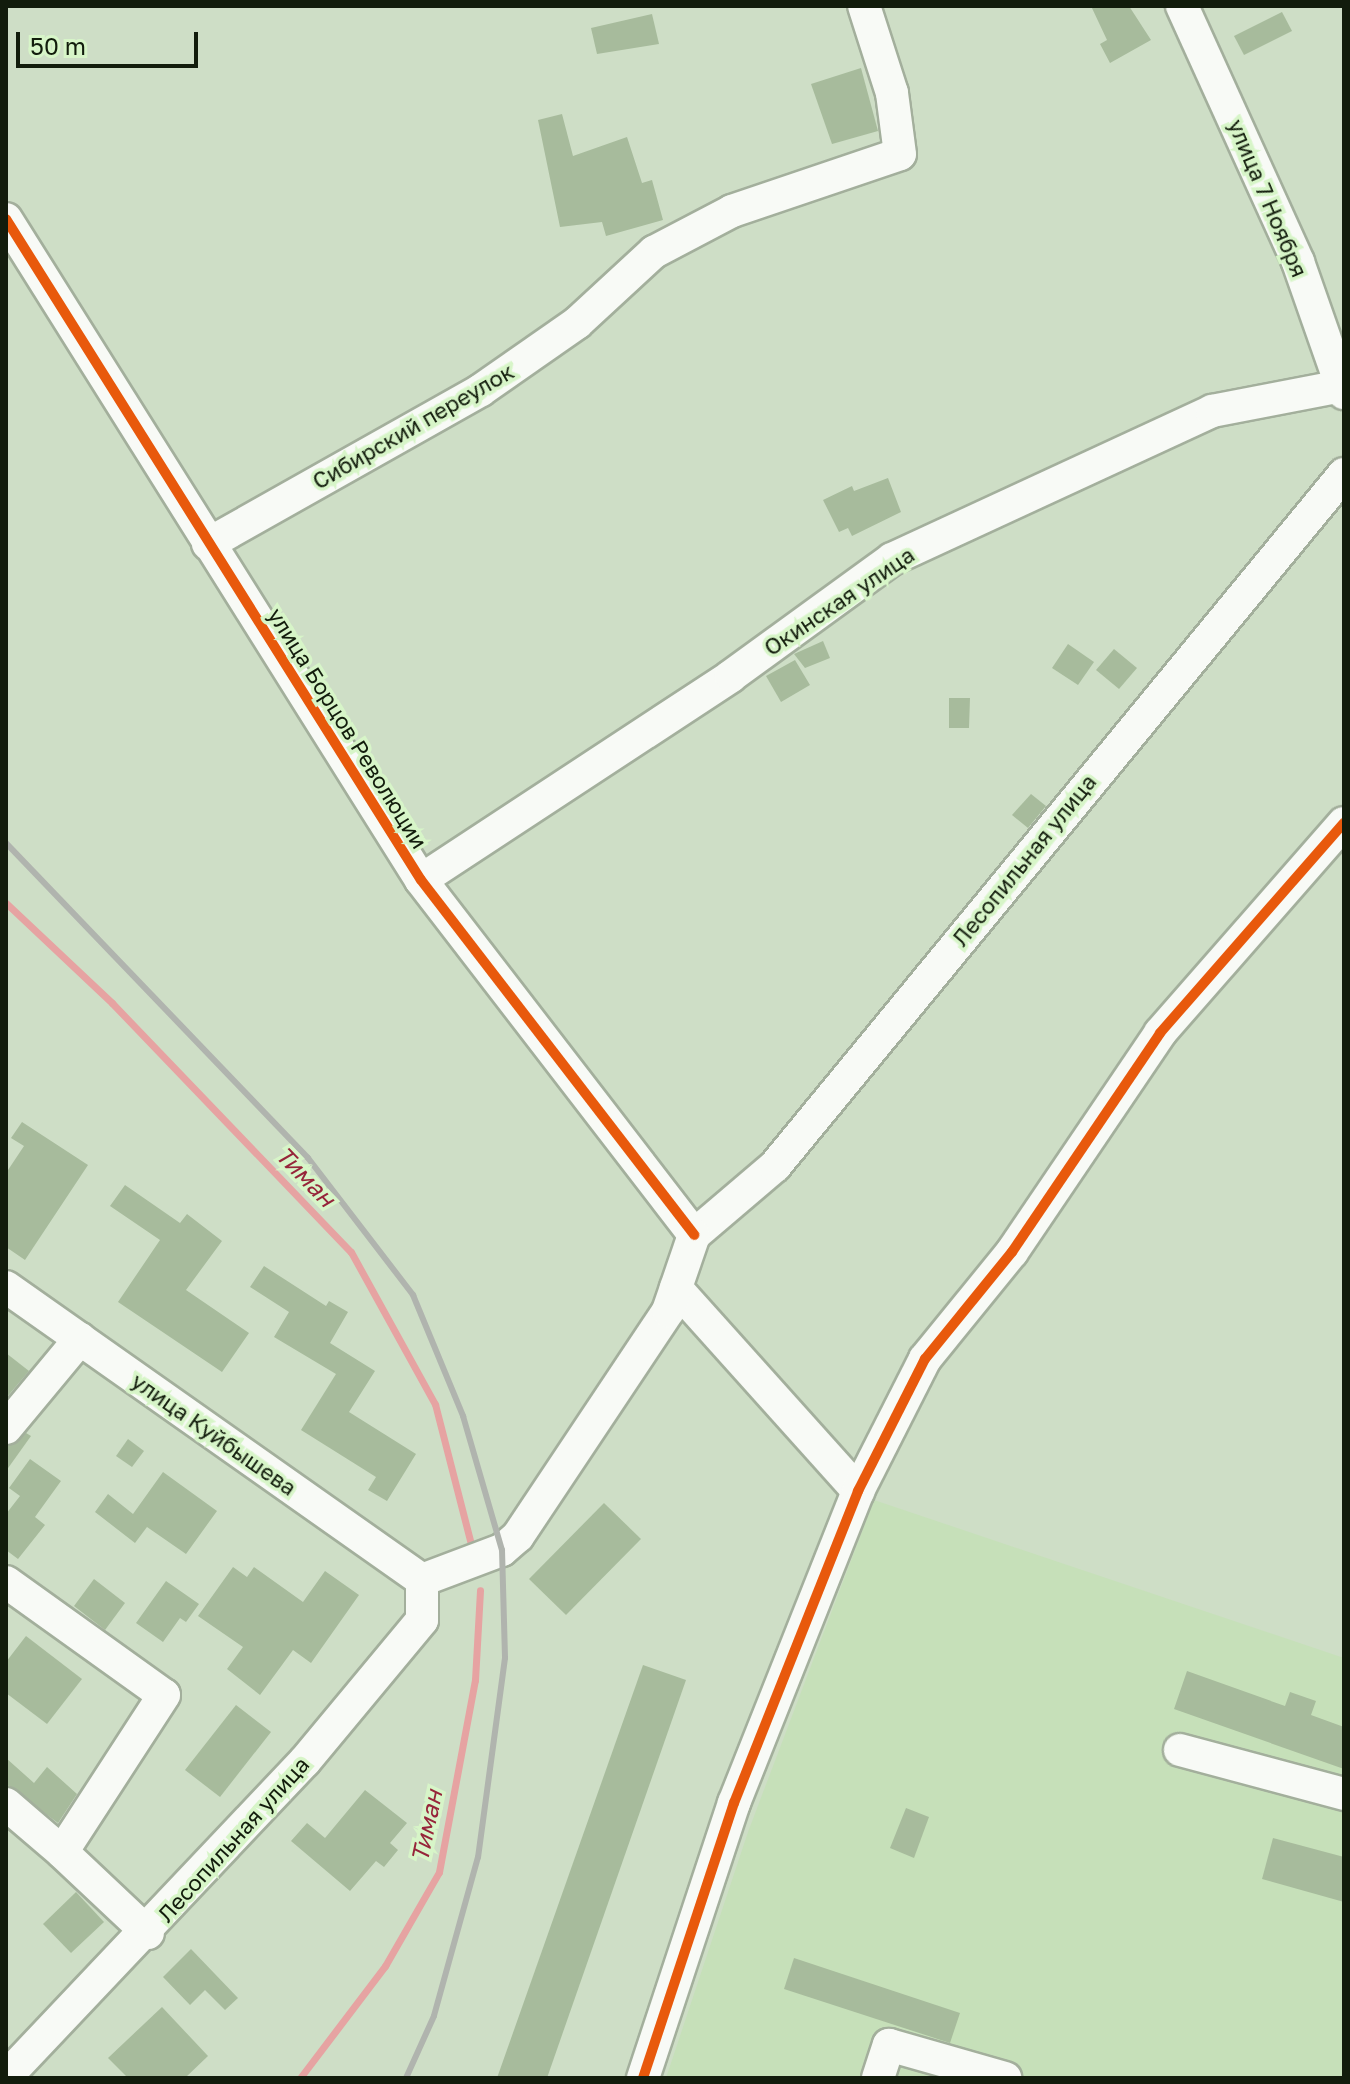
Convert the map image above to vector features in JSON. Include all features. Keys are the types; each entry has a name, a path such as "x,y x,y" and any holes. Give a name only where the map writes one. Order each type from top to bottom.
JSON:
{"street":[{"name":"Сибирский переулок","path":"208,544 481,390 577,323 654,252 732,211 900,154 892,93 864,6"},
{"name":"улица 7 Ноября","path":"1182,6 1298,262 1343,390"},
{"name":"улица Борцов Революции","path":"6,219 421,880 694,1235"},
{"name":"Окинская улица","path":"421,880 720,684 892,559 1212,411 1343,390"},
{"name":"Лесопильная улица","path":"694,1235 775,1166 1344,474"},
{"path":"643,2078 734,1803 858,1491 925,1359 1012,1252 1160,1033 1344,823"},
{"path":"422,1580 502,1550 518,1536 668,1311 694,1235"},
{"name":"улица Куйбышева","path":"6,1287 422,1580"},
{"path":"676,1288 858,1491"},
{"path":"6,1428 80,1339"},
{"name":"Лесопильная улица","path":"6,2077 148,1933 305,1761 422,1620 422,1580"},
{"path":"6,1582 164,1695 62,1852"},
{"path":"1180,1750 1344,1794"},
{"path":"6,1804 148,1933"},
{"path":"878,2078 889,2045 1005,2078"}],"shaded area":[{"path":"874,1500 1344,1658 1344,2078 666,2078 748,1832"}],"building":[{"path":"1091,6 1129,6 1151,40 1110,63 1100,44 1107,40"},
{"path":"1282,12 1292,31 1244,55 1234,36"},
{"path":"652,14 659,44 597,54 591,28"},
{"path":"861,68 878,131 832,144 811,84"},
{"path":"562,114 573,156 627,137 642,183 652,180 663,220 606,236 602,222 560,227 538,120"},
{"path":"888,478 901,512 852,536 848,528 839,532 823,500 852,486 854,491"},
{"path":"823,641 830,658 805,668 794,654"},
{"path":"1068,644 1094,662 1078,685 1052,668"},
{"path":"1114,649 1137,668 1119,689 1096,670"},
{"path":"795,660 810,685 781,702 766,676"},
{"path":"949,698 970,698 969,728 949,728"},
{"path":"1031,794 1046,806 1028,828 1012,815"},
{"path":"22,1122 88,1165 25,1260 6,1247 6,1173 24,1146 11,1138"},
{"path":"125,1185 180,1223 187,1214 222,1241 186,1290 249,1333 222,1372 118,1302 160,1240 110,1206"},
{"path":"264,1266 326,1306 329,1301 348,1312 330,1343 375,1371 349,1412 416,1454 387,1501 368,1490 376,1477 301,1430 336,1374 274,1337 289,1312 250,1287"},
{"path":"6,1353 29,1371 6,1398"},
{"path":"26,1433 31,1436 6,1471 6,1447"},
{"path":"128,1439 144,1451 132,1467 116,1456"},
{"path":"30,1459 61,1481 35,1517 45,1525 18,1559 6,1550 6,1514 20,1496 9,1488"},
{"path":"163,1472 217,1511 186,1554 147,1527 135,1543 95,1512 108,1494 133,1514"},
{"path":"604,1503 641,1539 566,1615 529,1579"},
{"path":"233,1567 247,1577 254,1567 303,1602 325,1571 359,1595 311,1663 293,1650 260,1695 227,1669 243,1647 198,1616"},
{"path":"94,1579 125,1603 105,1630 74,1606"},
{"path":"166,1581 199,1604 186,1622 180,1618 163,1642 136,1623"},
{"path":"26,1636 82,1679 47,1724 6,1693 6,1662"},
{"path":"643,1665 686,1680 547,2078 497,2078"},
{"path":"1187,1671 1285,1706 1290,1692 1316,1701 1311,1715 1344,1727 1344,1769 1174,1709"},
{"path":"236,1705 271,1732 220,1797 185,1770"},
{"path":"6,1758 34,1783 47,1767 77,1794 58,1823 6,1784"},
{"path":"365,1790 407,1823 390,1843 398,1850 384,1867 376,1861 350,1891 291,1841 307,1823 325,1838"},
{"path":"906,1808 929,1817 914,1858 890,1848"},
{"path":"1273,1838 1344,1857 1344,1902 1262,1879"},
{"path":"76,1892 104,1922 71,1953 43,1924"},
{"path":"191,1949 238,1998 225,2010 205,1990 190,2005 163,1977"},
{"path":"794,1958 960,2013 950,2043 784,1989"},
{"path":"162,2007 208,2056 185,2078 128,2078 108,2058"}],"waterway":[{"name":"Тиман","path":"6,903 112,1003 351,1252 435,1404 471,1544"},
{"name":"Тиман","path":"300,2078 385,1966 439,1872 475,1680 480,1590"}],"railway":[{"path":"6,843 308,1158 413,1295 463,1416 502,1550 505,1658 478,1857 434,2016 406,2078"}],"cycle path":[{"path":"6,219 421,880 694,1235"},
{"path":"643,2078 734,1803 858,1491 925,1359 1012,1252 1160,1033 1344,823"}]}
